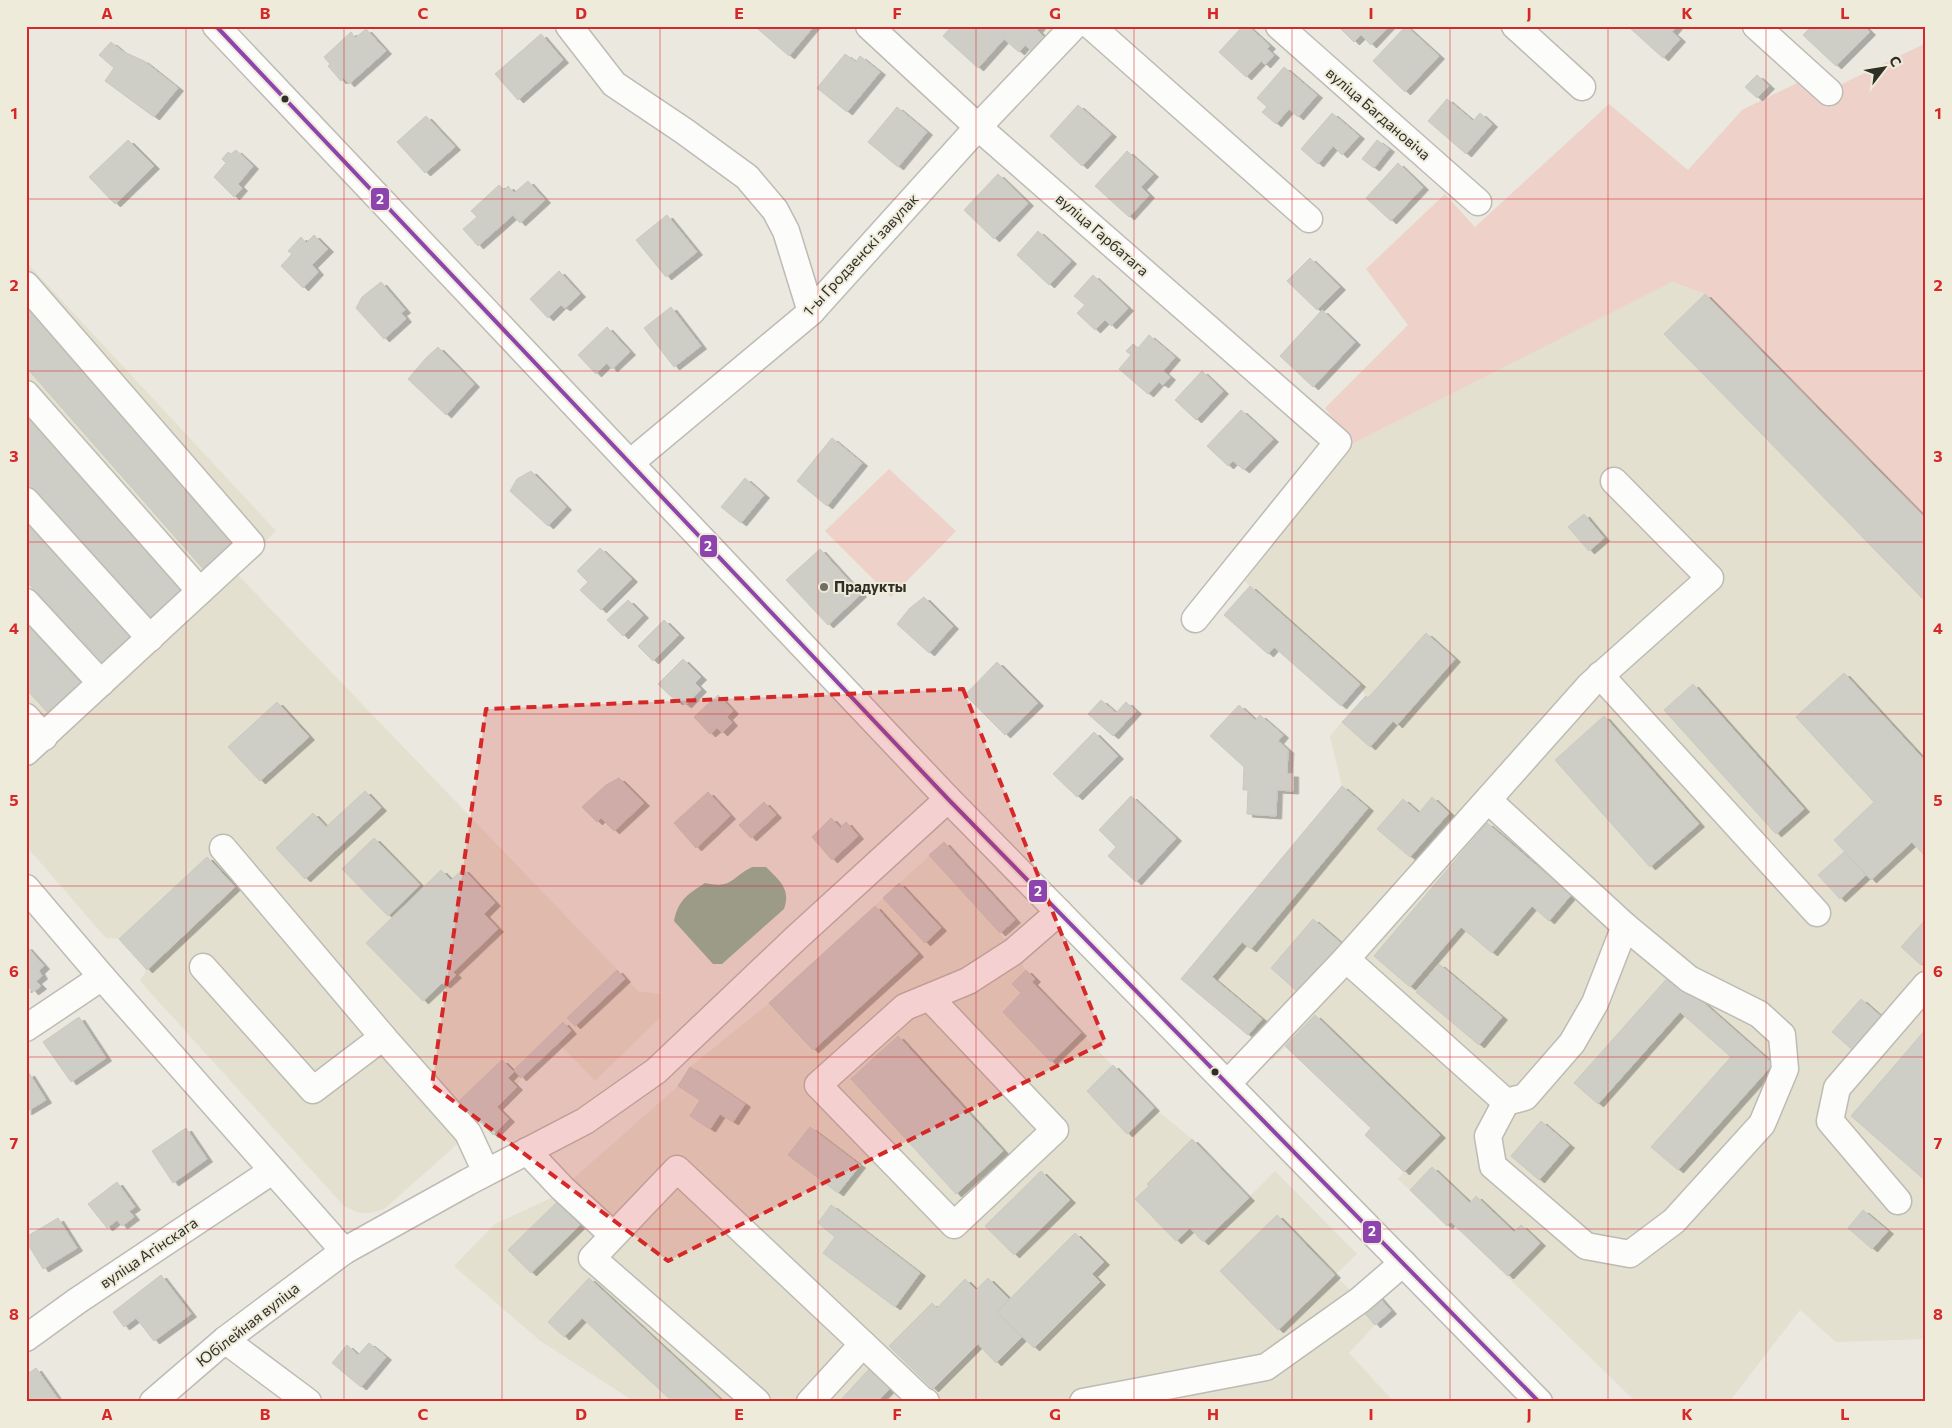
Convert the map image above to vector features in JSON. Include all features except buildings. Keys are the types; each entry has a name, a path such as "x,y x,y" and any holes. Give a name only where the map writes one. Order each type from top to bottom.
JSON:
{"street":[{"path":"216,26 948,799 1539,1402"},
{"path":"569,26 614,84 684,131 747,177 775,210 786,231 810,312"},
{"name":"вуліца Гарбатага","path":"868,26 978,126 1338,442 1195,619"},
{"name":"1-ы Гродзенскі завулак","path":"630,463 810,312 978,126 1074,26"},
{"path":"1091,26 1309,219"},
{"name":"вуліца Багдановіча","path":"1279,26 1478,202"},
{"path":"1515,26 1582,88"},
{"path":"1756,26 1829,92"},
{"path":"26,285 251,544 35,744 26,718"},
{"path":"26,394 200,591"},
{"path":"1228,1083 1346,959 1600,676 1710,578 1614,481"},
{"path":"26,501 150,638"},
{"path":"26,602 101,683"},
{"path":"1600,676 1817,913"},
{"name":"Юбілейная вуліца","path":"153,1402 225,1340 344,1251 486,1172 585,1121 656,1071 794,940 948,799"},
{"path":"1488,800 1625,926 1689,979 1759,1014 1782,1035 1785,1068 1762,1124 1674,1220 1630,1254 1586,1246 1493,1166 1488,1136 1506,1102 1525,1097 1572,1043 1595,1003 1625,926"},
{"path":"223,848 383,1037 468,1133 486,1172"},
{"path":"26,888 344,1251"},
{"path":"929,997 1054,1130 954,1225 818,1085 904,1007 968,981 1013,952 1059,912"},
{"path":"1346,959 1506,1102"},
{"path":"203,968 313,1090 383,1037"},
{"path":"26,1028 102,976"},
{"path":"1898,1201 1830,1120 1837,1088 1926,986"},
{"path":"527,1151 562,1188 613,1235"},
{"path":"757,1402 592,1258 677,1169 926,1402"},
{"name":"вуліца Агінскага","path":"26,1338 77,1301 272,1170"},
{"path":"1083,1402 1266,1367 1360,1300 1403,1262"},
{"path":"225,1340 308,1402"},
{"path":"810,1402 863,1344"}],"highlighted area":[{"path":"963,689 1105,1042 668,1261 432,1085 486,709"}],"shaded area":[{"path":"1926,43 1926,519 1705,294 1672,282 1352,444 1325,408 1408,325 1366,269 1445,194 1475,227 1609,104 1688,170 1742,110 1799,82 1825,106 1842,84"},
{"path":"26,262 276,531 234,571 638,991 660,994 660,1018 595,1081 558,1043 521,1078 517,1087 497,1107 509,1119 493,1135 481,1123 384,1209 370,1213 359,1213 344,1206 140,981 147,969 119,939 106,938 26,846"},
{"path":"1671,282 1705,294 1926,519 1926,1339 1836,1342 1800,1310 1729,1402 1636,1402 1451,1222 1447,1226 1398,1179 1404,1172 1365,1135 1371,1128 1286,1046 1272,1060 1248,1035 1181,979 1342,786 1330,736 1365,696 1360,684 1241,578 1352,444"},
{"path":"889,469 956,531 891,597 825,531"},
{"path":"944,842 1015,920 1000,933 1026,970 1035,979 1032,983 1154,1108 1192,1139 1249,1197 1275,1171 1357,1254 1335,1275 1365,1305 1375,1325 1349,1353 1394,1402 635,1402 539,1340 454,1266 495,1224 551,1198 678,1086 690,1067 769,1003"},
{"path":"752,867 766,867 780,881 786,896 784,909 722,964 713,964 674,921 678,908 689,894 705,883 721,885 731,881"}],"transit line":[{"name":"2","path":"216,26 948,799 1539,1402"}],"place":[{"name":"Прадукты","path":"824,587"}]}
